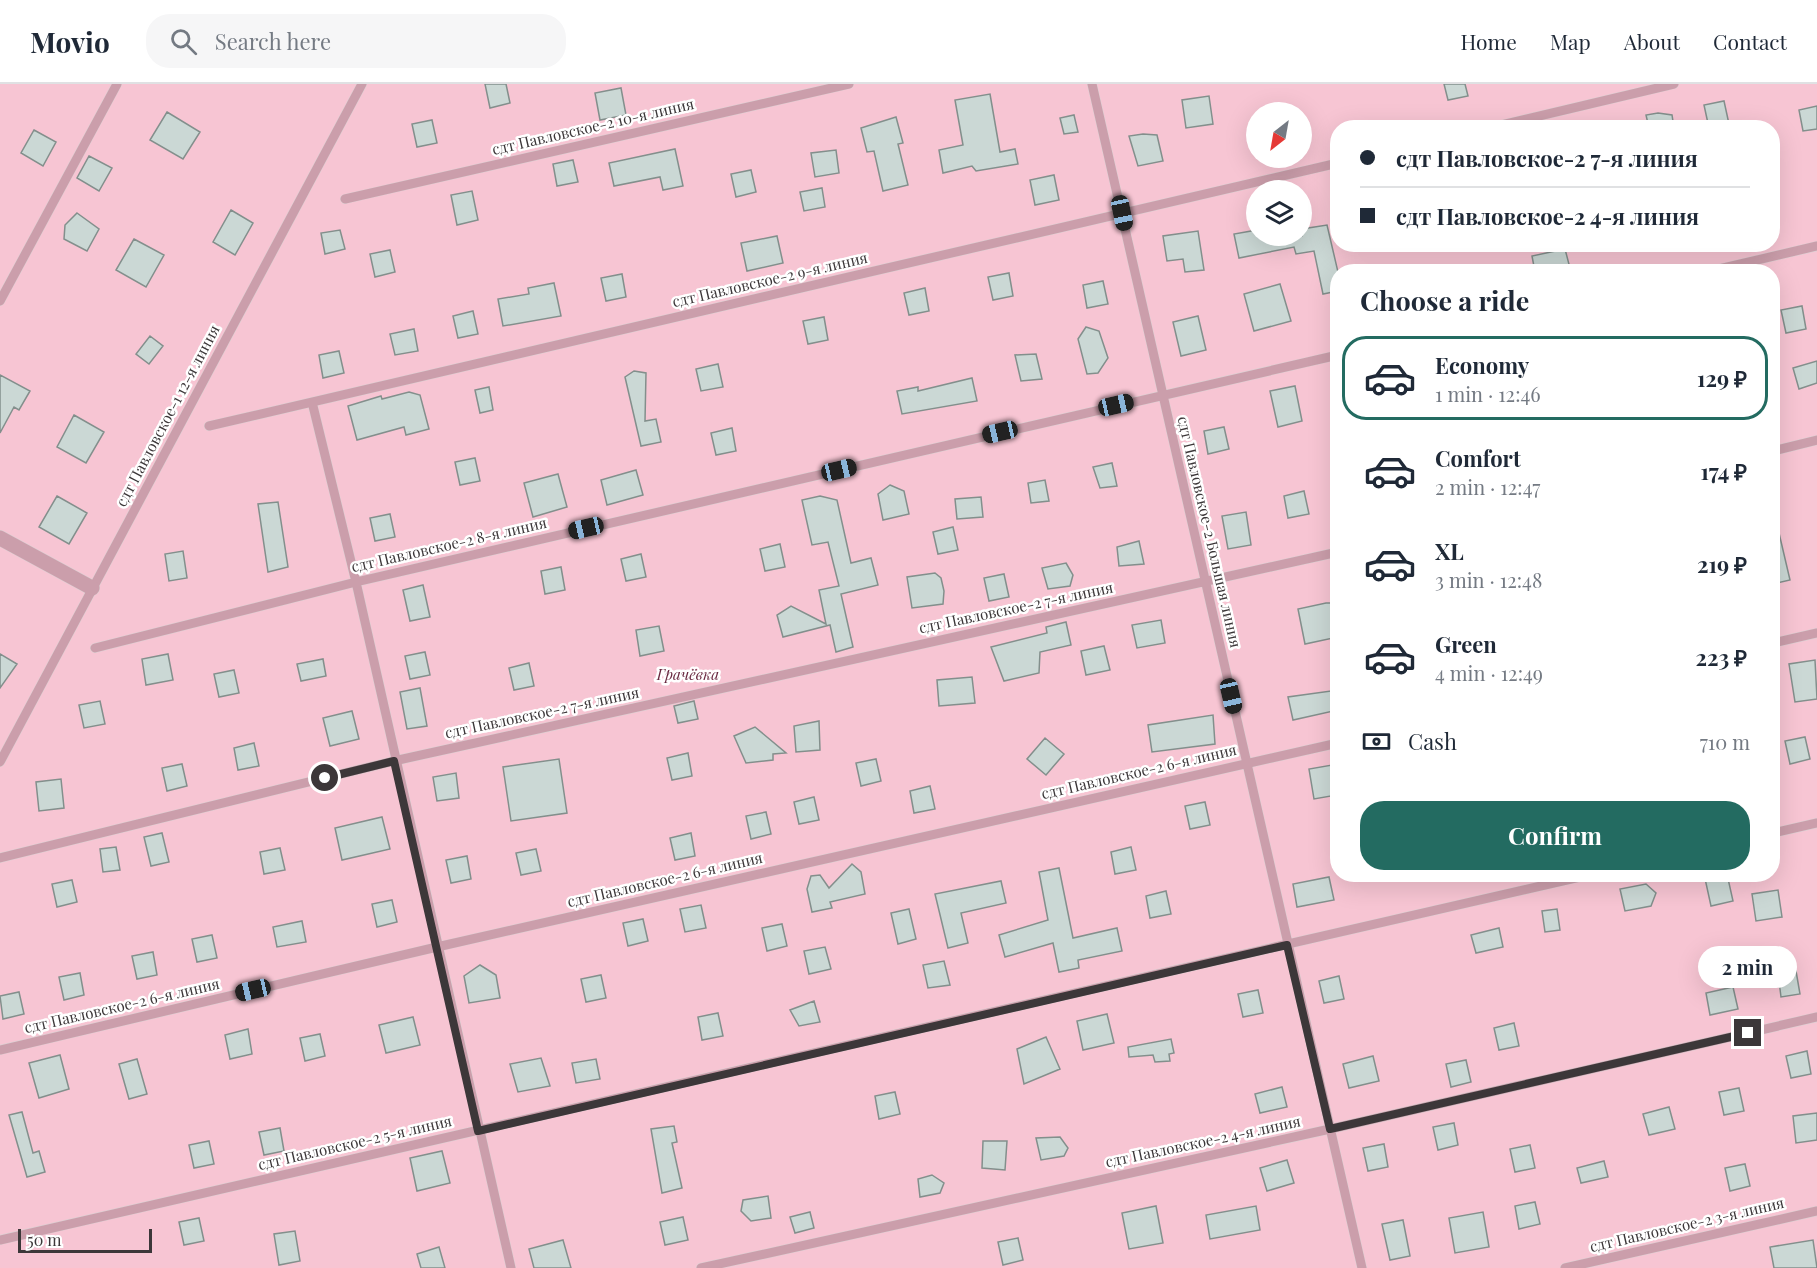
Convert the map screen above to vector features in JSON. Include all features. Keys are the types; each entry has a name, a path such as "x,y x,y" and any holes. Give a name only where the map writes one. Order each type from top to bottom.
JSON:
{"street":[{"path":"0,538 92,588"}],"lane":[{"path":"0,301 117,84"},
{"name":"сдт Павловское-1 12-я линия","path":"0,762 362,84"},
{"name":"сдт Павловское-2 10-я линия","path":"345,199 849,84"},
{"name":"сдт Павловское-2 Большая линия","path":"1092,84 1362,1268"},
{"path":"1523,120 1674,84"},
{"name":"сдт Павловское-2 9-я линия","path":"209,426 1330,165"},
{"path":"1740,264 1817,246"},
{"name":"сдт Павловское-2 8-я линия","path":"95,648 356,582 1330,357"},
{"path":"312,402 356,582 394,761 511,1268"},
{"path":"1780,449 1817,441"},
{"name":"сдт Павловское-2 7-я линия","path":"0,858 394,761 1330,554"},
{"path":"1780,641 1817,633"},
{"name":"сдт Павловское-2 6-я линия","path":"0,1050 437,947 1330,745"},
{"path":"1780,831 1817,823"},
{"name":"сдт Павловское-2 5-я линия","path":"0,1240 1559,882"},
{"name":"сдт Павловское-2 4-я линия","path":"701,1268 1330,1129 1817,1017"},
{"name":"сдт Павловское-2 3-я линия","path":"1564,1268 1817,1211"}],"green space":[{"name":"Грачёвка","path":"0,84 1817,84 1817,1268 0,1268"}],"building":[{"path":"485,84 506,84 510,103 490,108"},
{"path":"1444,84 1465,84 1468,96 1448,100"},
{"path":"621,88 626,115 600,120 595,93"},
{"path":"990,94 1000,152 1015,149 1018,164 976,171 972,166 943,173 939,150 963,145 955,100"},
{"path":"1209,96 1213,124 1186,128 1182,100"},
{"path":"1724,101 1728,120 1707,120 1704,105"},
{"path":"1817,106 1817,129 1803,131 1799,110"},
{"path":"167,112 200,132 183,159 150,140"},
{"path":"1658,113 1672,115 1673,120 1647,120 1646,115"},
{"path":"1074,115 1078,132 1064,134 1060,118"},
{"path":"896,117 903,143 898,144 908,185 883,191 874,151 867,152 861,128"},
{"path":"432,120 437,143 417,147 412,124"},
{"path":"34,130 56,142 43,166 21,153"},
{"path":"1157,135 1163,161 1138,166 1129,136"},
{"path":"675,149 683,186 663,190 660,177 614,186 609,163"},
{"path":"836,150 839,173 815,177 811,153"},
{"path":"89,156 112,168 99,191 77,178"},
{"path":"573,160 578,182 557,186 553,164"},
{"path":"751,170 756,192 736,197 731,174"},
{"path":"1054,175 1059,200 1035,205 1030,180"},
{"path":"822,188 825,207 804,211 800,192"},
{"path":"472,191 478,220 457,225 451,195"},
{"path":"231,210 253,223 235,255 213,242"},
{"path":"77,213 99,229 87,251 64,239 65,225"},
{"path":"1327,225 1330,252 1333,252 1336,264 1330,264 1330,293 1323,294 1314,251 1296,254 1294,247 1239,258 1234,234 1246,232 1246,246 1312,246 1312,227"},
{"path":"340,230 345,249 325,254 321,233"},
{"path":"1198,231 1204,270 1185,272 1183,259 1167,261 1163,236"},
{"path":"777,236 783,263 747,271 741,243"},
{"path":"134,239 164,255 146,287 116,270"},
{"path":"390,250 395,272 375,277 370,254"},
{"path":"1566,252 1569,264 1534,264 1532,256"},
{"path":"1009,273 1013,296 993,300 988,277"},
{"path":"622,274 626,297 606,301 601,278"},
{"path":"1103,281 1108,304 1087,308 1083,285"},
{"path":"554,283 561,316 503,326 498,299 529,294 528,288"},
{"path":"1280,284 1291,321 1254,331 1244,294"},
{"path":"925,288 929,311 909,315 904,293"},
{"path":"1802,306 1806,329 1786,333 1781,310"},
{"path":"473,311 478,334 458,338 453,316"},
{"path":"1198,316 1206,350 1181,356 1173,322"},
{"path":"824,317 828,340 808,344 803,321"},
{"path":"1086,327 1099,331 1108,358 1098,373 1087,374 1078,339"},
{"path":"414,329 418,351 395,355 390,334"},
{"path":"150,336 163,346 149,364 136,354"},
{"path":"339,351 344,373 323,378 319,355"},
{"path":"1036,354 1042,379 1021,381 1015,355"},
{"path":"1817,361 1817,383 1799,389 1793,368"},
{"path":"718,364 723,387 701,391 696,369"},
{"path":"634,371 646,373 645,421 656,419 661,442 641,446 625,377"},
{"path":"0,375 30,391 19,410 14,407 0,433"},
{"path":"972,378 977,401 902,414 897,391 918,387 918,391"},
{"path":"1295,386 1302,421 1278,427 1270,391"},
{"path":"489,387 493,410 480,413 475,390"},
{"path":"409,392 420,395 429,429 406,435 404,427 357,440 348,406 381,396 382,399"},
{"path":"74,415 104,432 86,463 57,447"},
{"path":"1224,427 1229,449 1208,454 1204,431"},
{"path":"732,428 736,451 716,455 711,433"},
{"path":"475,458 480,481 460,485 455,462"},
{"path":"1112,463 1117,486 1100,488 1093,467"},
{"path":"636,470 643,495 607,505 601,480"},
{"path":"558,474 567,507 533,517 524,483"},
{"path":"1045,480 1049,501 1031,503 1028,483"},
{"path":"890,485 904,491 909,514 883,520 878,494"},
{"path":"1304,491 1309,514 1288,518 1284,496"},
{"path":"57,496 87,513 69,544 39,527"},
{"path":"820,496 837,500 851,563 871,558 878,585 841,594 853,647 836,652 830,625 783,637 777,615 791,606 826,624 819,590 839,586 828,542 812,545 802,500"},
{"path":"981,497 983,517 957,519 955,499"},
{"path":"278,502 288,567 268,572 258,504"},
{"path":"1246,512 1251,545 1228,549 1222,516"},
{"path":"390,514 395,537 375,541 370,518"},
{"path":"953,527 958,550 938,554 933,532"},
{"path":"1780,537 1790,580 1780,582"},
{"path":"1139,541 1144,564 1119,566 1117,547"},
{"path":"780,544 785,567 765,571 760,549"},
{"path":"183,551 187,578 169,581 165,554"},
{"path":"641,554 646,577 626,581 621,559"},
{"path":"1066,563 1073,575 1070,586 1048,589 1042,568"},
{"path":"561,567 565,590 545,594 541,571"},
{"path":"935,573 941,578 944,591 943,604 912,608 907,577"},
{"path":"1004,574 1009,597 989,601 984,578"},
{"path":"423,585 430,617 410,621 403,590"},
{"path":"1330,603 1330,639 1305,644 1298,609"},
{"path":"1161,620 1165,643 1137,648 1132,625"},
{"path":"1066,622 1071,645 1040,652 1039,673 1004,681 991,647 1047,633 1046,627"},
{"path":"659,626 664,651 640,656 636,630"},
{"path":"1104,646 1110,670 1086,675 1081,651"},
{"path":"425,652 430,675 410,679 405,656"},
{"path":"0,654 17,664 0,688"},
{"path":"168,654 173,680 146,685 142,659"},
{"path":"323,659 326,676 301,681 297,664"},
{"path":"1815,660 1817,699 1795,702 1789,664"},
{"path":"529,663 534,686 514,690 509,668"},
{"path":"234,670 239,693 219,697 214,674"},
{"path":"972,677 975,703 939,706 937,680"},
{"path":"420,688 427,726 407,729 400,692"},
{"path":"1330,691 1330,712 1293,720 1288,697"},
{"path":"100,701 105,724 84,728 79,705"},
{"path":"694,701 698,719 678,723 674,706"},
{"path":"352,711 359,739 330,746 323,718"},
{"path":"1213,715 1215,744 1152,752 1148,725"},
{"path":"819,721 820,750 796,752 794,726"},
{"path":"755,727 786,753 773,754 773,760 746,763 734,736"},
{"path":"1805,737 1810,759 1790,764 1785,741"},
{"path":"1045,738 1064,754 1046,775 1027,759"},
{"path":"254,743 259,766 238,770 234,748"},
{"path":"688,753 692,776 672,780 667,758"},
{"path":"559,759 567,813 511,821 503,767"},
{"path":"876,759 881,781 861,786 856,763"},
{"path":"182,764 187,786 167,791 162,768"},
{"path":"1330,765 1330,796 1314,799 1309,769"},
{"path":"456,773 459,798 437,801 433,777"},
{"path":"61,779 64,808 39,811 36,782"},
{"path":"930,786 935,809 914,813 910,791"},
{"path":"814,797 819,820 799,824 794,802"},
{"path":"1205,802 1210,825 1190,829 1185,806"},
{"path":"766,812 771,834 751,839 746,816"},
{"path":"382,817 390,849 342,860 335,828"},
{"path":"162,833 169,862 151,866 144,837"},
{"path":"691,833 695,856 675,860 670,838"},
{"path":"116,847 120,870 103,872 100,849"},
{"path":"1131,847 1136,870 1115,874 1111,852"},
{"path":"280,848 285,870 264,874 260,852"},
{"path":"536,849 541,871 521,875 516,853"},
{"path":"467,856 471,879 451,883 446,860"},
{"path":"852,864 861,872 865,894 830,902 832,908 812,912 807,889 811,876 820,875 829,888"},
{"path":"1059,868 1073,938 1117,928 1122,951 1078,960 1079,968 1059,972 1053,943 1005,957 999,935 1048,920 1039,872"},
{"path":"1329,877 1334,900 1297,907 1293,884"},
{"path":"72,880 77,902 57,907 52,884"},
{"path":"1001,881 1006,903 961,913 968,943 948,948 935,894"},
{"path":"1706,882 1729,882 1733,901 1711,906"},
{"path":"1646,884 1656,893 1651,906 1625,911 1620,889"},
{"path":"1778,890 1782,917 1756,921 1752,894"},
{"path":"1166,891 1171,914 1150,918 1146,896"},
{"path":"392,900 397,922 377,927 372,904"},
{"path":"701,905 706,928 685,932 680,909"},
{"path":"909,909 916,939 898,944 891,913"},
{"path":"1557,909 1560,930 1545,932 1542,911"},
{"path":"643,919 648,941 628,946 623,923"},
{"path":"302,921 306,942 277,947 273,927"},
{"path":"782,924 787,946 767,951 762,928"},
{"path":"1499,928 1503,947 1476,953 1471,935"},
{"path":"212,935 217,958 197,962 192,939"},
{"path":"825,947 831,969 809,974 804,951"},
{"path":"153,952 157,975 137,979 132,956"},
{"path":"944,961 950,985 928,988 923,965"},
{"path":"480,965 496,975 500,998 469,1003 464,976"},
{"path":"1796,971 1800,994 1781,997 1778,973"},
{"path":"80,973 84,995 64,1000 59,977"},
{"path":"601,975 606,998 586,1002 581,979"},
{"path":"1339,976 1344,999 1324,1003 1319,981"},
{"path":"1733,987 1738,1009 1710,1015 1706,993"},
{"path":"1258,990 1263,1013 1243,1017 1238,994"},
{"path":"19,992 24,1014 3,1019 0,996"},
{"path":"814,1001 820,1022 799,1026 790,1010"},
{"path":"718,1013 723,1036 702,1040 698,1017"},
{"path":"1107,1014 1114,1043 1083,1050 1077,1021"},
{"path":"413,1017 420,1045 386,1053 379,1025"},
{"path":"1514,1023 1519,1046 1499,1050 1494,1028"},
{"path":"248,1029 252,1054 230,1059 225,1035"},
{"path":"320,1034 325,1056 305,1061 300,1038"},
{"path":"1046,1037 1060,1069 1024,1084 1017,1049"},
{"path":"1171,1039 1174,1053 1169,1054 1170,1061 1155,1062 1153,1055 1129,1057 1128,1047"},
{"path":"1807,1051 1811,1074 1791,1078 1786,1056"},
{"path":"60,1055 69,1089 39,1098 29,1063"},
{"path":"1373,1056 1379,1081 1349,1088 1343,1064"},
{"path":"541,1058 550,1086 518,1092 510,1064"},
{"path":"137,1059 147,1094 129,1099 119,1064"},
{"path":"596,1059 600,1079 576,1083 572,1063"},
{"path":"1466,1060 1471,1082 1451,1087 1446,1064"},
{"path":"1282,1087 1287,1107 1260,1113 1255,1094"},
{"path":"1739,1088 1744,1111 1724,1115 1719,1092"},
{"path":"895,1092 900,1114 879,1119 875,1096"},
{"path":"1669,1107 1675,1129 1649,1135 1643,1114"},
{"path":"22,1112 33,1153 39,1151 45,1172 27,1177 9,1115"},
{"path":"1817,1113 1817,1140 1796,1143 1793,1116"},
{"path":"1454,1123 1458,1145 1438,1150 1433,1127"},
{"path":"674,1126 677,1142 672,1143 682,1188 662,1193 651,1129"},
{"path":"280,1128 284,1151 264,1155 259,1132"},
{"path":"1060,1137 1068,1148 1064,1156 1041,1160 1036,1138"},
{"path":"209,1141 214,1164 194,1168 189,1145"},
{"path":"983,1141 1007,1141 1005,1170 982,1168"},
{"path":"1384,1144 1388,1167 1368,1171 1363,1148"},
{"path":"1530,1145 1535,1168 1515,1172 1510,1149"},
{"path":"442,1151 450,1183 417,1191 410,1158"},
{"path":"1287,1160 1294,1183 1267,1191 1260,1168"},
{"path":"1604,1161 1608,1177 1581,1183 1577,1168"},
{"path":"1745,1164 1750,1186 1730,1191 1725,1168"},
{"path":"932,1175 944,1183 940,1193 920,1197 918,1179"},
{"path":"768,1196 771,1218 751,1221 741,1211 743,1200"},
{"path":"1535,1202 1540,1224 1519,1229 1515,1206"},
{"path":"1156,1206 1163,1243 1129,1249 1122,1213"},
{"path":"1256,1206 1260,1230 1210,1239 1206,1215"},
{"path":"810,1212 814,1228 795,1233 790,1217"},
{"path":"1483,1212 1489,1247 1455,1253 1449,1218"},
{"path":"683,1217 688,1240 665,1245 660,1222"},
{"path":"199,1218 204,1241 184,1245 179,1222"},
{"path":"1403,1220 1410,1256 1390,1260 1382,1224"},
{"path":"295,1231 300,1261 279,1265 274,1234"},
{"path":"1018,1238 1023,1260 1003,1265 998,1242"},
{"path":"563,1240 571,1268 534,1268 529,1249"},
{"path":"1813,1240 1817,1268 1774,1268 1770,1247"},
{"path":"439,1247 445,1268 421,1268 417,1254"}],"route":[{"path":"325,778 394,761 478,1131 1287,945 1330,1129 1748,1033"}]}
